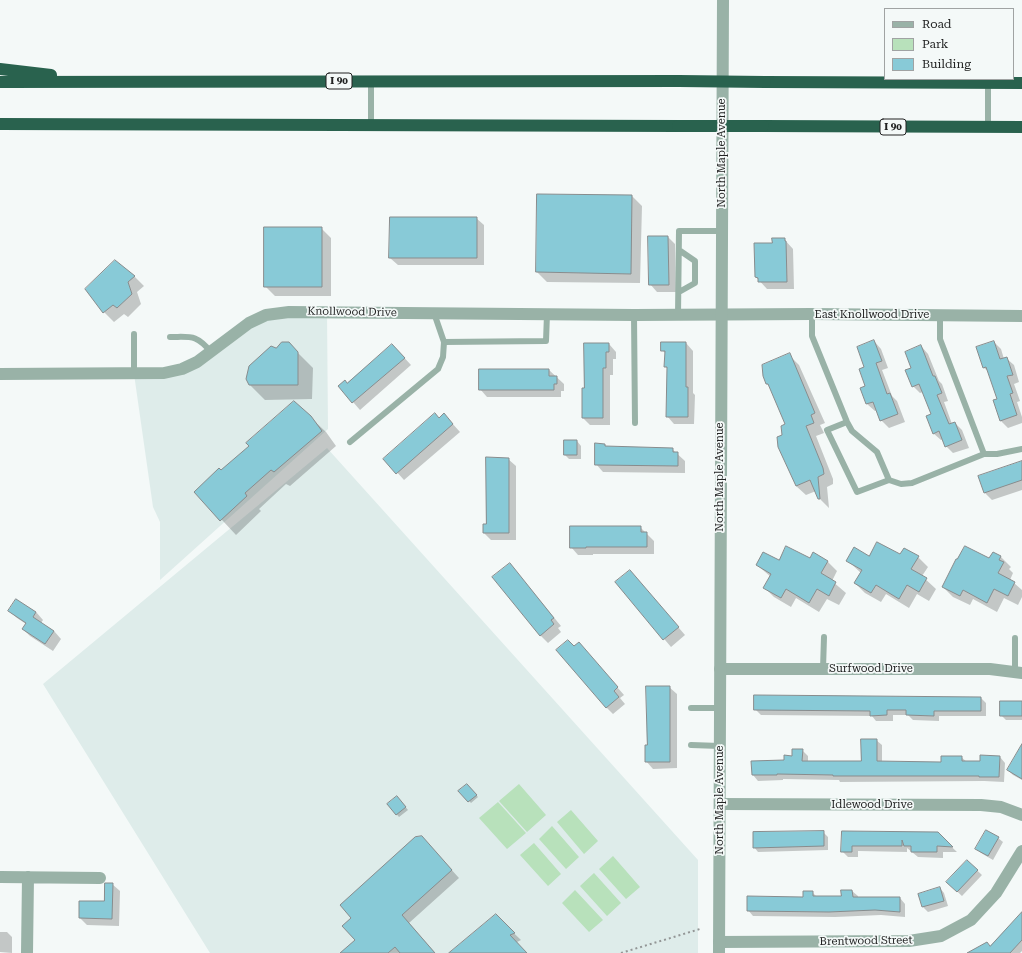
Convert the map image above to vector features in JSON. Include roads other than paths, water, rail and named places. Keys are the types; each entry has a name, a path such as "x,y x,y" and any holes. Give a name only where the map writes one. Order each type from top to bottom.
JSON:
{"highway":[{"path":"0,70 146,81"},
{"name":"I 90","path":"0,82 679,81 1022,83"},
{"name":"I 90","path":"0,124 1022,127"}],"street":[{"name":"North Maple Avenue","path":"719,948 723,0"},
{"name":"Knollwood Drive","path":"0,374 164,373 182,369 197,362 249,323 266,315 289,312 634,315 721,314"},
{"name":"East Knollwood Drive","path":"721,314 1022,316"},
{"name":"Surfwood Drive","path":"720,669 990,669 1019,673"},
{"name":"Idlewood Drive","path":"720,804 982,805 1001,807 1022,815"},
{"name":"Brentwood Street","path":"719,948 909,941 941,936 971,920 996,893 1022,851"},
{"path":"0,877 100,878"},
{"path":"27,953 28,877"}],"lane":[{"path":"372,81 372,124"},
{"path":"988,83 988,127"},
{"path":"678,315 679,231 722,231"},
{"path":"678,250 695,261 695,283 679,292"},
{"path":"350,442 438,368 443,357 444,342 434,313"},
{"path":"444,342 546,341 547,314"},
{"path":"812,314 812,336 847,422 852,431 876,452 889,480"},
{"path":"634,315 635,423"},
{"path":"940,315 940,339 984,454"},
{"path":"134,334 134,374"},
{"path":"170,337 192,337 199,339 211,352"},
{"path":"847,422 828,430 857,492 889,480 901,484 912,483 984,454 997,454 1022,449"},
{"path":"824,637 824,669"},
{"path":"1015,638 1019,673"},
{"path":"691,708 720,708"},
{"path":"691,745 720,746"}]}
